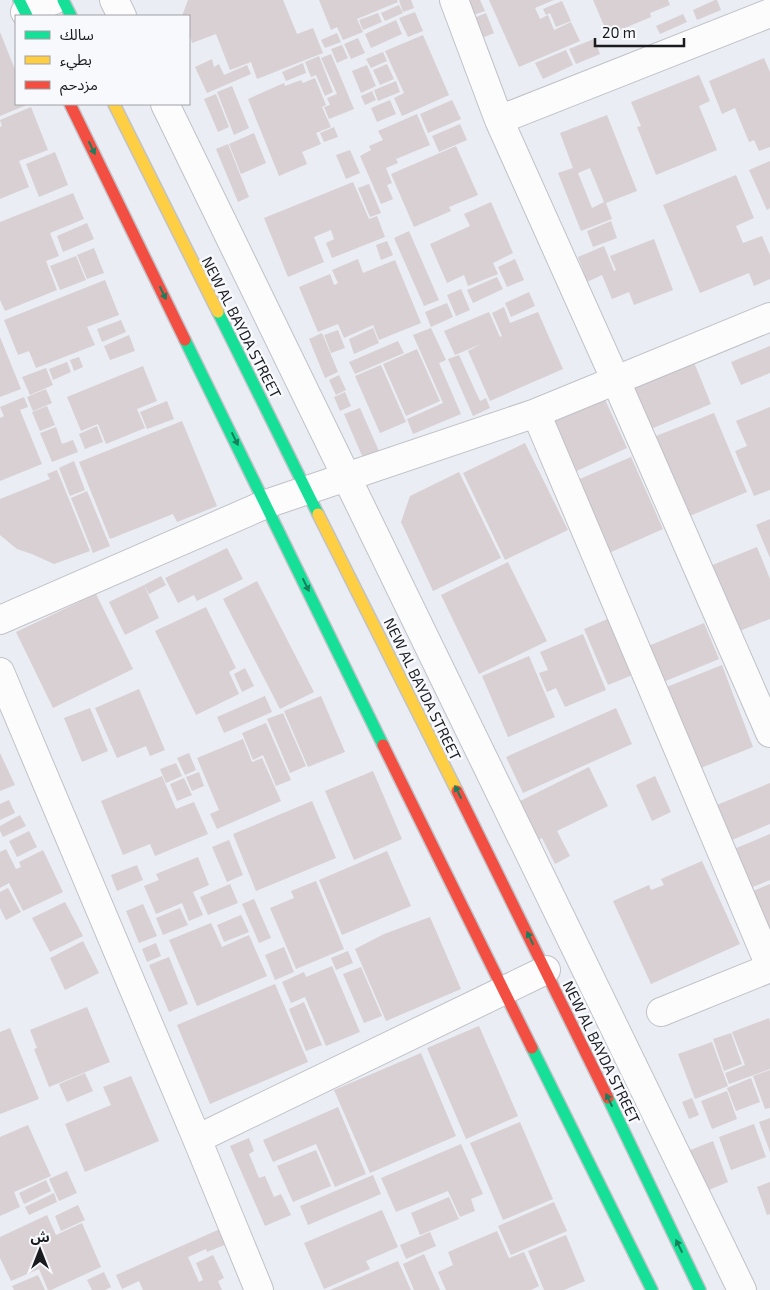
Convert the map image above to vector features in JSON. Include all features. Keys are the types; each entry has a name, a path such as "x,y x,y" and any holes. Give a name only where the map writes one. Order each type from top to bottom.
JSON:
{"street":[{"path":"24,9 54,0"},
{"path":"63,0 70,15"},
{"path":"114,0 122,15"},
{"path":"454,0 499,120 770,733"},
{"path":"499,120 770,13"},
{"path":"70,105 503,990 652,1290"},
{"name":"NEW AL BAYDA STREET","path":"114,105 546,970 700,1290"},
{"path":"165,105 742,1290"},
{"path":"0,620 266,504 536,413 770,317"},
{"path":"536,413 770,967 661,1012"},
{"path":"0,672 197,1138 259,1290"},
{"path":"197,1138 546,970"}],"building":[{"path":"188,0 283,0 297,34 313,28 323,53 257,79 251,62 230,70 216,34 192,43 190,36 190,15 182,15"},
{"path":"319,0 397,0 398,2 357,19 363,32 343,40 337,27 331,30"},
{"path":"399,0 411,0 414,8 403,12"},
{"path":"467,0 480,0 485,11 473,15"},
{"path":"489,0 554,0 535,8 540,19 548,15 554,30 571,22 580,41 519,67"},
{"path":"593,0 668,0 670,5 650,13 651,17 608,35"},
{"path":"717,0 721,10 697,20 693,10"},
{"path":"562,1 571,21 556,27 550,13 546,15 543,9"},
{"path":"399,5 403,13 385,21 381,13"},
{"path":"415,12 423,31 408,37 399,18"},
{"path":"378,13 382,22 363,30 359,20"},
{"path":"486,13 494,33 482,38 474,18"},
{"path":"683,14 687,22 660,34 656,26"},
{"path":"396,20 402,34 371,48 365,34"},
{"path":"0,32 15,70 15,105 27,105 0,116"},
{"path":"337,33 341,42 325,48 321,40"},
{"path":"423,35 449,95 402,116 394,98 404,93 385,51"},
{"path":"358,38 365,53 351,59 344,44"},
{"path":"594,39 600,54 576,64 569,49"},
{"path":"342,45 348,58 337,63 331,49"},
{"path":"566,50 573,65 543,79 535,63"},
{"path":"383,52 387,61 371,68 366,59"},
{"path":"331,54 354,109 329,119 324,107 330,105 327,98 337,94 321,58"},
{"path":"319,56 333,92 325,96 316,75 311,77 305,62"},
{"path":"764,58 770,72 770,147 759,151 754,140 749,142 735,108 722,114 709,81"},
{"path":"212,59 214,67 219,64 224,75 247,65 251,74 207,93 195,67"},
{"path":"303,63 306,73 286,81 282,72"},
{"path":"387,64 394,79 380,85 373,70"},
{"path":"367,65 376,86 361,93 352,71"},
{"path":"699,75 710,101 699,106 717,150 656,175 637,127 641,126 631,102"},
{"path":"315,78 326,105 322,107 331,127 316,133 321,144 302,152 307,164 279,176 248,99 284,83 285,86 301,80 303,83"},
{"path":"396,81 400,92 378,101 374,90"},
{"path":"232,86 249,128 234,135 217,92"},
{"path":"372,91 376,100 365,105 361,96"},
{"path":"216,94 229,127 218,132 204,99"},
{"path":"390,100 396,114 377,122 371,108"},
{"path":"452,100 461,119 428,133 420,114"},
{"path":"31,107 48,150 19,161 29,187 0,199 0,127 2,126 0,120"},
{"path":"417,114 430,145 396,159 398,163 386,168 392,183 387,185 393,199 381,204 360,156 371,150 369,146 383,140 378,131"},
{"path":"607,115 637,191 606,203 612,219 581,231 558,173 573,168 560,133","holes":["590,168 604,202 592,208 578,173"]},
{"path":"460,124 467,140 439,152 432,136"},
{"path":"334,127 338,137 324,142 320,133"},
{"path":"254,133 266,163 241,174 229,144"},
{"path":"228,144 249,197 238,202 216,149"},
{"path":"456,146 478,195 449,207 451,211 414,227 391,174"},
{"path":"350,150 360,173 346,179 336,155"},
{"path":"55,152 68,185 39,197 26,164"},
{"path":"770,161 770,208 767,210 749,170"},
{"path":"736,175 754,218 736,226 743,243 762,236 770,255 770,279 754,286 749,273 700,293 663,205"},
{"path":"353,182 369,219 377,216 385,237 332,258 326,243 334,239 331,230 314,237 324,262 288,277 264,218"},
{"path":"369,184 381,213 370,217 358,188"},
{"path":"73,193 84,219 50,233 59,256 46,261 57,290 5,311 0,300 0,222"},
{"path":"491,202 513,253 493,263 498,274 468,286 464,275 447,283 430,244 470,226 464,214"},
{"path":"611,221 617,238 593,247 587,231"},
{"path":"87,223 94,239 63,252 57,236"},
{"path":"409,231 439,300 424,306 394,238"},
{"path":"654,239 673,290 634,305 629,292 612,299 602,275 587,282 578,257 604,246 614,271 616,270 610,256"},
{"path":"387,241 393,255 381,260 376,245"},
{"path":"94,248 104,273 87,279 77,255"},
{"path":"76,256 86,280 60,290 50,266"},
{"path":"358,259 363,273 395,260 421,323 379,340 373,325 344,338 338,324 318,332 299,287 330,274 334,285 338,283 332,270"},
{"path":"515,259 524,280 507,287 498,267"},
{"path":"497,277 503,289 473,303 467,290"},
{"path":"105,280 119,315 87,327 95,345 36,368 29,351 18,355 4,320"},
{"path":"461,289 470,310 456,316 447,295"},
{"path":"529,292 535,306 511,317 505,303"},
{"path":"447,303 453,317 431,327 425,312"},
{"path":"504,307 510,323 538,312 563,369 490,401 468,351 481,344 455,355 444,331 489,312 500,337 502,336 492,313"},
{"path":"121,320 126,332 102,342 97,329"},
{"path":"373,328 379,343 354,354 349,339"},
{"path":"431,328 446,360 439,363 461,414 413,434 407,419 443,403 413,335"},
{"path":"338,330 345,348 331,353 324,335"},
{"path":"322,333 338,372 325,378 309,339"},
{"path":"129,335 135,351 110,360 104,346"},
{"path":"0,337 21,389 0,397"},
{"path":"398,341 404,353 355,374 349,362"},
{"path":"770,346 770,373 741,385 731,362"},
{"path":"417,349 440,401 406,416 383,364"},
{"path":"459,355 480,401 486,398 490,408 473,416 448,359"},
{"path":"691,355 711,404 646,431 625,381"},
{"path":"79,357 83,367 74,371 70,360"},
{"path":"67,362 71,372 53,380 49,369"},
{"path":"381,365 406,422 380,433 355,376"},
{"path":"143,366 157,401 137,409 145,428 106,444 98,424 81,431 67,397"},
{"path":"46,368 53,385 30,395 22,377"},
{"path":"339,375 346,390 336,395 329,380"},
{"path":"46,389 52,403 33,411 27,397"},
{"path":"345,392 351,406 340,411 334,397"},
{"path":"603,395 627,448 568,475 544,423"},
{"path":"24,397 28,407 20,410 42,464 0,481 0,418 4,416 0,407"},
{"path":"167,401 174,419 147,429 140,412"},
{"path":"47,406 55,425 40,431 32,412"},
{"path":"770,407 770,490 754,496 735,451 747,446 736,421"},
{"path":"360,408 379,451 363,458 344,414"},
{"path":"714,413 747,492 685,518 651,438"},
{"path":"182,421 217,506 177,522 173,514 110,539 79,462"},
{"path":"97,426 103,442 85,449 79,434"},
{"path":"56,427 62,444 73,440 78,452 52,462 40,433"},
{"path":"525,443 568,530 505,560 463,473"},
{"path":"631,457 663,529 600,557 568,484"},
{"path":"74,461 85,490 70,496 59,468"},
{"path":"57,470 90,551 54,564 17,549 0,535 0,499 50,479 47,474"},
{"path":"459,472 501,558 433,591 401,522 410,496"},
{"path":"87,491 110,546 93,553 71,498"},
{"path":"770,519 770,558 756,525"},
{"path":"757,547 770,579 770,619 732,634 705,568"},
{"path":"227,548 243,579 197,601 194,595 178,603 165,578"},
{"path":"508,562 547,641 479,674 441,595"},
{"path":"161,576 166,585 149,594 144,585"},
{"path":"257,581 314,692 280,709 223,599"},
{"path":"144,585 159,618 125,635 109,602"},
{"path":"96,594 133,669 53,708 16,632"},
{"path":"206,607 236,668 229,672 239,694 196,715 155,631"},
{"path":"610,618 635,674 608,685 584,629"},
{"path":"704,623 719,659 656,685 641,649"},
{"path":"583,634 606,690 565,707 556,688 547,692 539,673 548,670 540,652"},
{"path":"529,656 555,717 508,737 482,676"},
{"path":"722,665 753,747 691,772 659,690"},
{"path":"245,668 254,686 242,692 234,674"},
{"path":"139,689 165,750 150,756 146,746 117,758 95,708"},
{"path":"265,696 272,712 224,733 217,717"},
{"path":"321,696 345,752 308,767 284,711"},
{"path":"90,708 108,751 82,762 64,718"},
{"path":"616,708 632,744 523,793 506,757"},
{"path":"283,713 306,766 290,773 267,719"},
{"path":"266,723 291,780 276,786 263,755 253,760 242,733"},
{"path":"243,739 252,762 262,758 281,801 217,829 210,814 219,810 197,758"},
{"path":"0,753 15,785 0,791"},
{"path":"189,753 196,770 185,775 177,758"},
{"path":"176,763 182,776 166,783 160,769"},
{"path":"589,767 608,806 557,831 570,856 555,864 542,838 537,841 518,802"},
{"path":"373,771 402,839 354,860 325,791"},
{"path":"199,772 204,786 192,791 186,777"},
{"path":"162,776 176,809 194,802 208,834 155,856 150,844 123,855 101,801"},
{"path":"655,776 671,812 652,821 636,785"},
{"path":"184,778 192,795 177,801 170,784"},
{"path":"770,783 770,824 732,840 717,805"},
{"path":"9,800 15,813 0,820 0,804"},
{"path":"312,801 336,858 256,891 233,834"},
{"path":"20,815 26,826 3,837 0,826"},
{"path":"29,831 37,847 17,857 9,841"},
{"path":"770,834 770,880 750,888 734,849"},
{"path":"229,840 243,875 227,882 212,847"},
{"path":"6,849 16,869 21,867 19,862 43,850 63,892 23,911 9,883 0,888 0,852"},
{"path":"387,851 411,906 342,935 319,880"},
{"path":"198,857 209,885 193,892 203,915 189,921 182,903 156,914 144,886 159,880 156,874"},
{"path":"702,861 740,944 651,984 613,901 649,885 651,890 664,885 661,879"},
{"path":"137,865 143,880 117,891 111,875"},
{"path":"316,881 344,949 296,969 270,908 294,898 291,891"},
{"path":"230,884 238,903 208,915 200,897"},
{"path":"770,884 770,931 753,891"},
{"path":"8,888 21,912 6,920 0,908 0,892"},
{"path":"254,899 271,938 259,943 242,904"},
{"path":"65,902 83,936 50,952 32,918"},
{"path":"143,904 157,936 139,943 126,911"},
{"path":"180,908 188,925 163,935 156,918"},
{"path":"241,915 249,932 224,942 217,925"},
{"path":"430,917 461,989 386,1021 355,949 384,934"},
{"path":"211,923 222,947 249,935 267,976 197,1006 169,940"},
{"path":"83,941 99,973 65,990 50,958"},
{"path":"156,943 161,956 147,962 142,949"},
{"path":"284,947 294,972 275,980 265,955"},
{"path":"348,951 353,963 336,970 331,958"},
{"path":"169,957 188,1004 169,1012 149,965"},
{"path":"332,966 360,1032 326,1046 305,997 291,1003 282,982 304,972 306,977"},
{"path":"361,967 382,1016 364,1023 343,974"},
{"path":"275,984 308,1062 210,1104 177,1025"},
{"path":"304,1002 322,1045 306,1051 289,1009"},
{"path":"87,1007 110,1062 49,1087 34,1049 37,1048 30,1030"},
{"path":"769,1018 770,1069 729,1084 725,1073 745,1065 732,1032"},
{"path":"479,1026 518,1116 466,1139 427,1048"},
{"path":"10,1028 39,1099 0,1114 0,1032"},
{"path":"731,1033 742,1064 724,1071 713,1039"},
{"path":"712,1042 728,1086 695,1099 678,1054"},
{"path":"421,1053 456,1136 370,1173 334,1090"},
{"path":"770,1070 770,1108 765,1109 753,1076"},
{"path":"85,1073 93,1091 67,1102 59,1084"},
{"path":"131,1076 159,1141 85,1172 65,1124 111,1105 103,1087"},
{"path":"751,1078 760,1102 736,1111 727,1088"},
{"path":"727,1091 737,1119 712,1129 701,1101"},
{"path":"692,1098 699,1115 689,1119 682,1102"},
{"path":"338,1107 366,1174 335,1187 316,1144 273,1162 263,1140"},
{"path":"770,1118 770,1152 759,1122"},
{"path":"520,1122 553,1199 503,1220 470,1143"},
{"path":"754,1124 766,1157 731,1170 719,1137"},
{"path":"28,1125 51,1176 14,1192 20,1207 0,1216 0,1137"},
{"path":"249,1138 254,1151 249,1154 259,1178 265,1176 274,1197 281,1194 291,1215 265,1226 230,1146"},
{"path":"713,1141 728,1182 704,1192 688,1151"},
{"path":"461,1144 483,1194 471,1199 475,1211 460,1217 448,1191 396,1212 381,1178"},
{"path":"316,1150 331,1186 293,1202 277,1166"},
{"path":"67,1171 77,1193 59,1201 49,1179"},
{"path":"373,1175 381,1194 308,1225 300,1206"},
{"path":"46,1180 51,1191 24,1204 19,1193"},
{"path":"770,1182 770,1214 767,1215 757,1187"},
{"path":"54,1193 57,1202 29,1215 25,1207"},
{"path":"449,1197 459,1219 420,1235 411,1213"},
{"path":"554,1202 567,1231 511,1255 498,1226"},
{"path":"78,1205 85,1220 61,1231 55,1216"},
{"path":"382,1210 398,1247 366,1261 370,1269 324,1289 304,1243"},
{"path":"47,1215 56,1235 82,1223 101,1267 51,1290 48,1290 39,1269 11,1281 0,1258 0,1237"},
{"path":"220,1229 227,1244 207,1252 206,1249 188,1257 199,1282 203,1280 196,1263 213,1255 224,1278 218,1281 222,1290 143,1290 139,1281 122,1289 116,1275"},
{"path":"497,1231 509,1258 524,1252 539,1286 531,1290 446,1290 438,1272 453,1265 448,1252"},
{"path":"430,1232 436,1246 406,1259 400,1245"},
{"path":"566,1235 585,1281 564,1290 544,1290 528,1251"},
{"path":"424,1254 440,1290 414,1290 403,1264"},
{"path":"398,1261 411,1290 330,1290"},
{"path":"104,1272 111,1287 105,1290 92,1290 87,1280"},
{"path":"38,1275 45,1290 14,1290 12,1286"}],"traffic: fast":[{"path":"19,0 26,15"},
{"path":"63,0 70,15"},
{"path":"218,312 318,514"},
{"path":"185,340 383,745"},
{"path":"532,1048 652,1290"},
{"path":"608,1098 700,1290"}],"traffic: slow":[{"path":"114,105 218,312"},
{"path":"318,514 457,791"}],"traffic: jam":[{"path":"70,105 185,340"},
{"path":"383,745 532,1048"},
{"path":"457,791 608,1098"}]}
